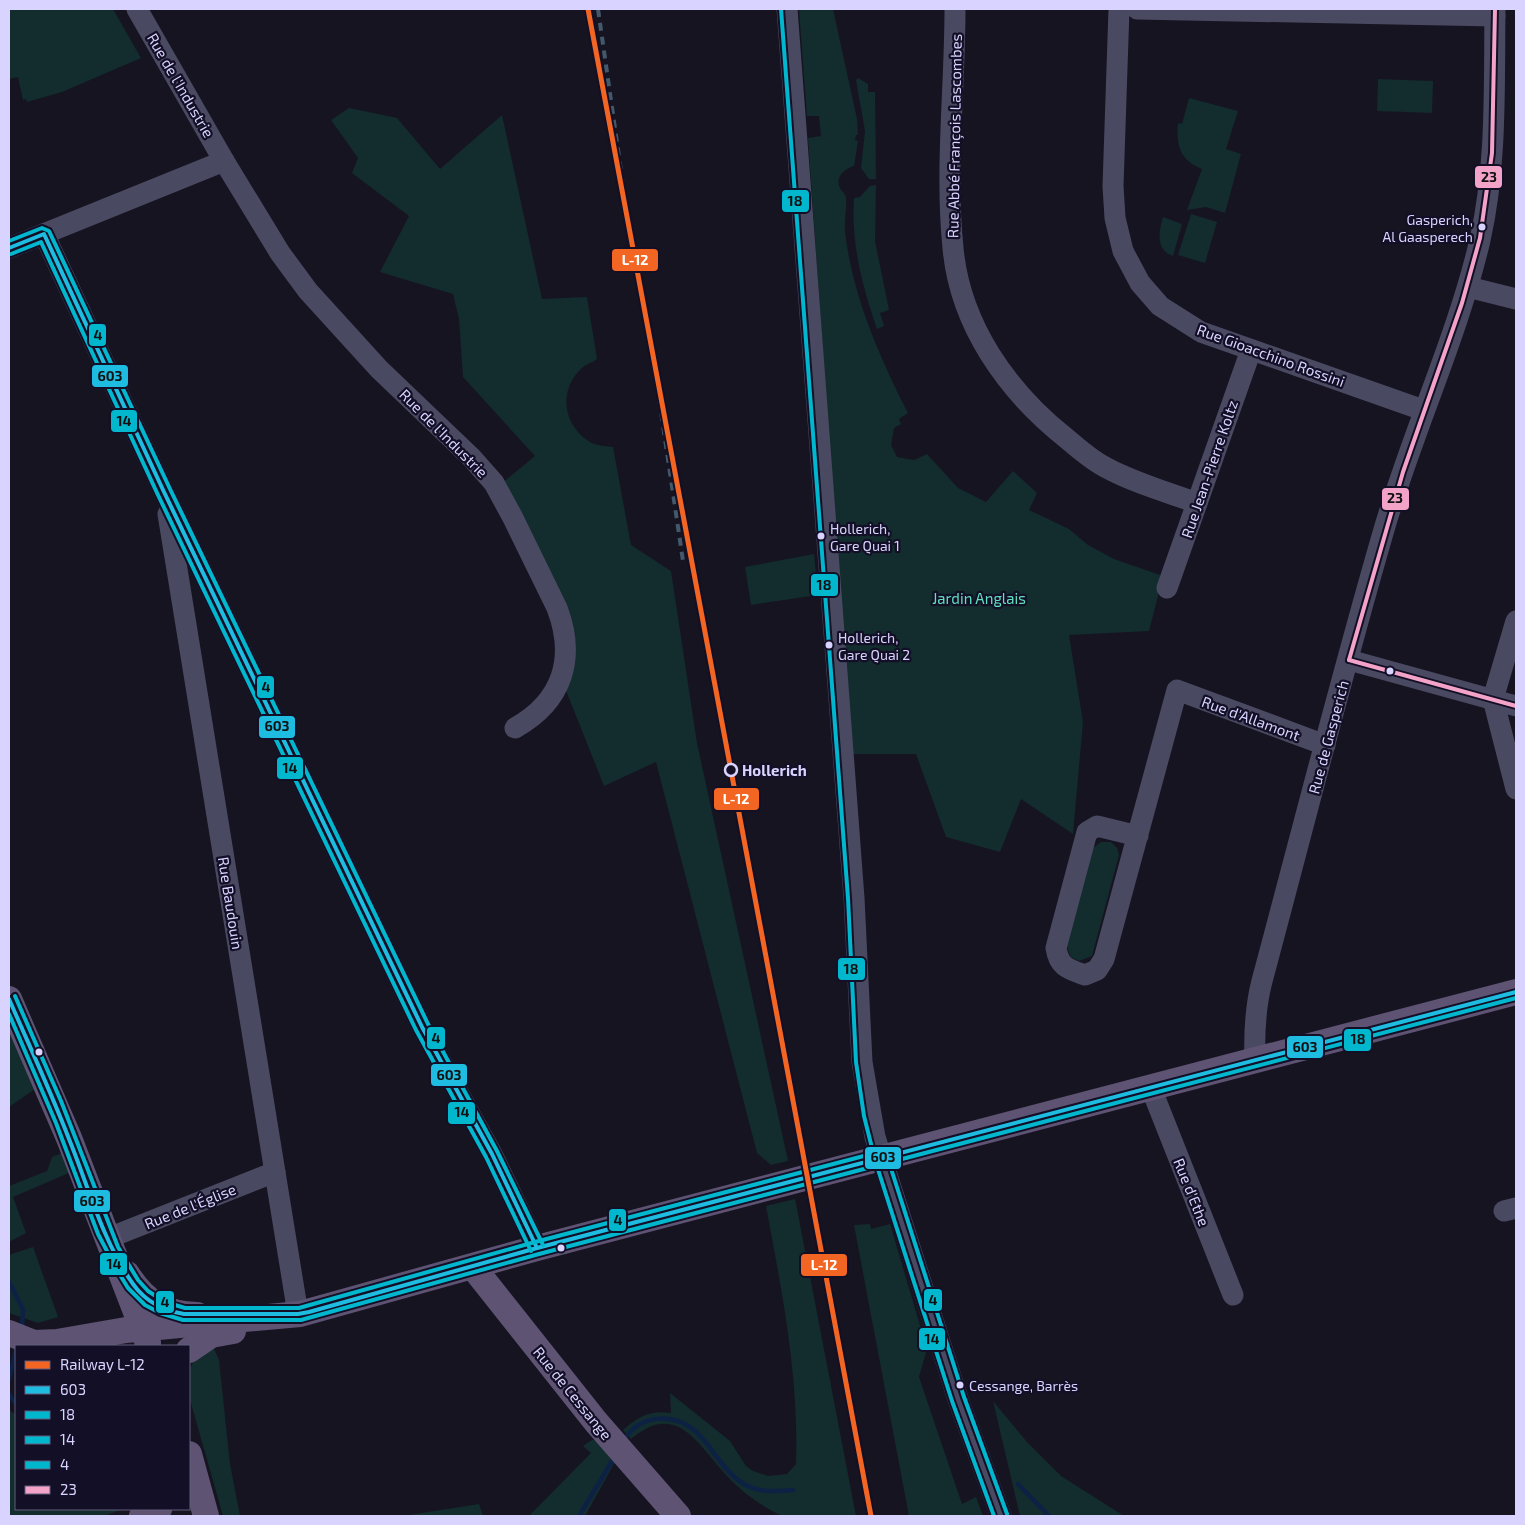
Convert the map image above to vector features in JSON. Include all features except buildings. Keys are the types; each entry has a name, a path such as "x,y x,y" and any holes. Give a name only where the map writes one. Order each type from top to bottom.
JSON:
{"main road":[{"path":"190,1349 211,1335 273,1322 537,1248 1516,992"},
{"path":"9,999 62,1120 145,1337"},
{"path":"106,1239 134,1284 146,1298 169,1312 190,1314 298,1314"},
{"name":"Rue de Cessange","path":"473,1267 618,1448 678,1516"},
{"path":"9,1342 91,1343 145,1337 298,1314"},
{"path":"9,1333 34,1343"},
{"path":"190,1458 206,1516"},
{"path":"142,1516 156,1510"}],"street":[{"name":"Rue de l'Industrie","path":"137,9 224,161 280,253 308,291 379,369 471,457 494,483 513,518 557,608 567,647 562,676 549,701 526,722 516,728"},
{"path":"787,9 854,898 862,1062 870,1115 881,1158 958,1400 1001,1516"},
{"name":"Rue Abbé François Lascombes","path":"955,9 950,183 953,249 965,303 983,343 1003,377 1024,400 1045,422 1086,454 1105,467 1149,486 1197,503"},
{"name":"Rue Gioacchino Rossini","path":"1119,9 1113,186 1115,218 1123,251 1140,282 1160,306 1201,332 1424,410"},
{"path":"1137,9 1495,12"},
{"name":"Rue de Gasperich","path":"1255,1061 1254,1036 1257,1002 1383,532 1468,287 1481,238 1493,149 1495,12"},
{"path":"9,248 224,161"},
{"path":"44,234 164,492 422,1027 492,1154 537,1248"},
{"path":"1468,287 1516,299"},
{"name":"Rue Jean-Pierre Koltz","path":"1167,588 1251,350"},
{"name":"Rue Baudouin","path":"164,492 298,1314"},
{"path":"1516,621 1493,699 1516,789"},
{"path":"1349,660 1516,706"},
{"name":"Rue d'Allamont","path":"1138,836 1177,690 1325,745"},
{"path":"1097,826 1138,836 1104,959 1097,970 1085,975 1063,967 1057,958 1056,948 1087,832 1097,826"},
{"name":"Rue d'Ethe","path":"1150,1088 1233,1295"},
{"name":"Rue de l'Église","path":"106,1239 275,1172"}],"green space":[{"path":"9,9 113,9 141,58 62,92 27,102 26,99 23,100 18,77 9,79"},
{"name":"Jardin Anglais","path":"799,9 833,9 857,119 858,135 856,135 855,140 858,141 854,166 844,171 839,180 840,188 846,198 845,232 854,280 869,326 877,348 908,413 899,419 901,424 894,428 891,445 897,457 914,460 927,454 958,488 986,502 1013,471 1037,493 1029,510 1069,529 1088,545 1114,559 1163,576 1149,631 1069,635 1083,722 1073,834 1021,799 1000,852 946,837 916,754 851,754 808,138 821,136 819,116 807,116"},
{"path":"858,78 868,84 868,92 875,92 876,179 869,179 861,168 865,131 856,80"},
{"path":"1378,79 1433,81 1432,113 1377,111"},
{"path":"1189,98 1238,111 1226,149 1241,154 1225,213 1206,207 1187,210 1202,169 1184,157 1179,145 1178,123 1182,124"},
{"path":"349,108 397,118 440,169 502,115 542,299 587,297 597,359 582,368 572,381 566,400 567,410 570,419 581,436 590,442 613,447 631,545 671,571 697,743 788,1161 771,1165 757,1153 656,762 604,786 561,678 566,648 501,484 535,456 463,377 459,319 453,294 380,272 409,216 352,173 358,158 331,120"},
{"path":"876,185 875,241 889,310 880,313 884,326 877,329 859,264 854,232 854,198 860,197 870,186"},
{"path":"1191,214 1217,222 1205,263 1178,255"},
{"path":"1163,217 1182,224 1173,256 1167,253 1161,245 1160,228"},
{"path":"814,554 818,595 751,605 745,567"},
{"path":"1101,842 1111,842 1117,848 1119,855 1092,956 1079,961 1071,957 1066,945 1093,848"},
{"path":"9,1030 35,1089 9,1107"},
{"path":"62,1153 69,1173 13,1197 26,1233 9,1242 9,1186 47,1171 52,1157"},
{"path":"795,1199 856,1516 805,1518 780,1515 760,1504 741,1489 698,1442 687,1432 676,1426 662,1424 648,1428 631,1439 623,1430 645,1415 657,1412 671,1413 670,1393 730,1441 746,1466 753,1471 768,1476 787,1474 796,1464 795,1399 792,1366 766,1206"},
{"path":"870,1224 871,1229 890,1224 927,1349 919,1377 962,1504 976,1497 983,1516 909,1516 854,1225"},
{"path":"33,1247 58,1317 38,1323 9,1313 9,1255"},
{"path":"212,1344 219,1360 230,1464 240,1516 223,1516 190,1400 190,1368 196,1357"},
{"path":"993,1401 1027,1442 1061,1476 1124,1516 1020,1516"},
{"path":"9,1410 15,1414 15,1510 120,1510 104,1516 9,1516"},
{"path":"592,1440 596,1440 615,1462 585,1516 529,1516 591,1453 583,1446"},
{"path":"479,1504 483,1516 406,1516 409,1515"}],"waterway":[{"path":"9,1282 23,1309 22,1328"},
{"path":"9,1379 15,1354"},
{"path":"9,1394 15,1403"},
{"path":"624,1440 638,1425 647,1421 656,1419 676,1420 694,1430 706,1442 726,1469 744,1484 764,1491 793,1490"},
{"path":"579,1516 615,1456"},
{"path":"1018,1484 1049,1516"}],"railway":[{"path":"598,9 628,220"},
{"path":"651,344 683,561"}],"rail line":[{"name":"L-12","path":"588,9 871,1516"}],"transit line":[{"name":"18","path":"781,9 848,898 856,1062 864,1116 875,1160"},
{"name":"23","path":"1349,660 1403,472 1462,303 1480,238 1492,153 1495,9"},
{"name":"4","path":"9,241 42,228 49,231 170,489 428,1024 497,1151 543,1245"},
{"name":"603","path":"9,248 44,234 164,492 422,1027 492,1154 537,1248"},
{"name":"14","path":"11,254 41,242 158,495 416,1030 486,1157 531,1251"},
{"name":"23","path":"1349,660 1516,706"},
{"name":"603","path":"9,999 62,1121 104,1232 122,1267 138,1290 156,1304 184,1314 298,1314 537,1248 1516,992"},
{"name":"4","path":"15,996 61,1101 118,1247 138,1280 148,1291 165,1302 185,1308 299,1308 535,1242 879,1152"},
{"name":"18","path":"883,1164 1516,998"},
{"name":"14","path":"9,1014 56,1123 98,1234 117,1270 128,1288 145,1305 160,1313 183,1320 301,1320 539,1254 883,1164"},
{"name":"4","path":"887,1156 964,1397 1007,1514"},
{"name":"14","path":"875,1160 952,1401 994,1516"}],"place":[{"name":"Gasperich, Al Gaasperech","path":"1482,227"},
{"name":"Hollerich, Gare Quai 1","path":"821,536"},
{"name":"Hollerich, Gare Quai 2","path":"829,645"},
{"name":"Hollerich","path":"731,770"},
{"name":"Cessange, Barrès","path":"960,1385"}]}
